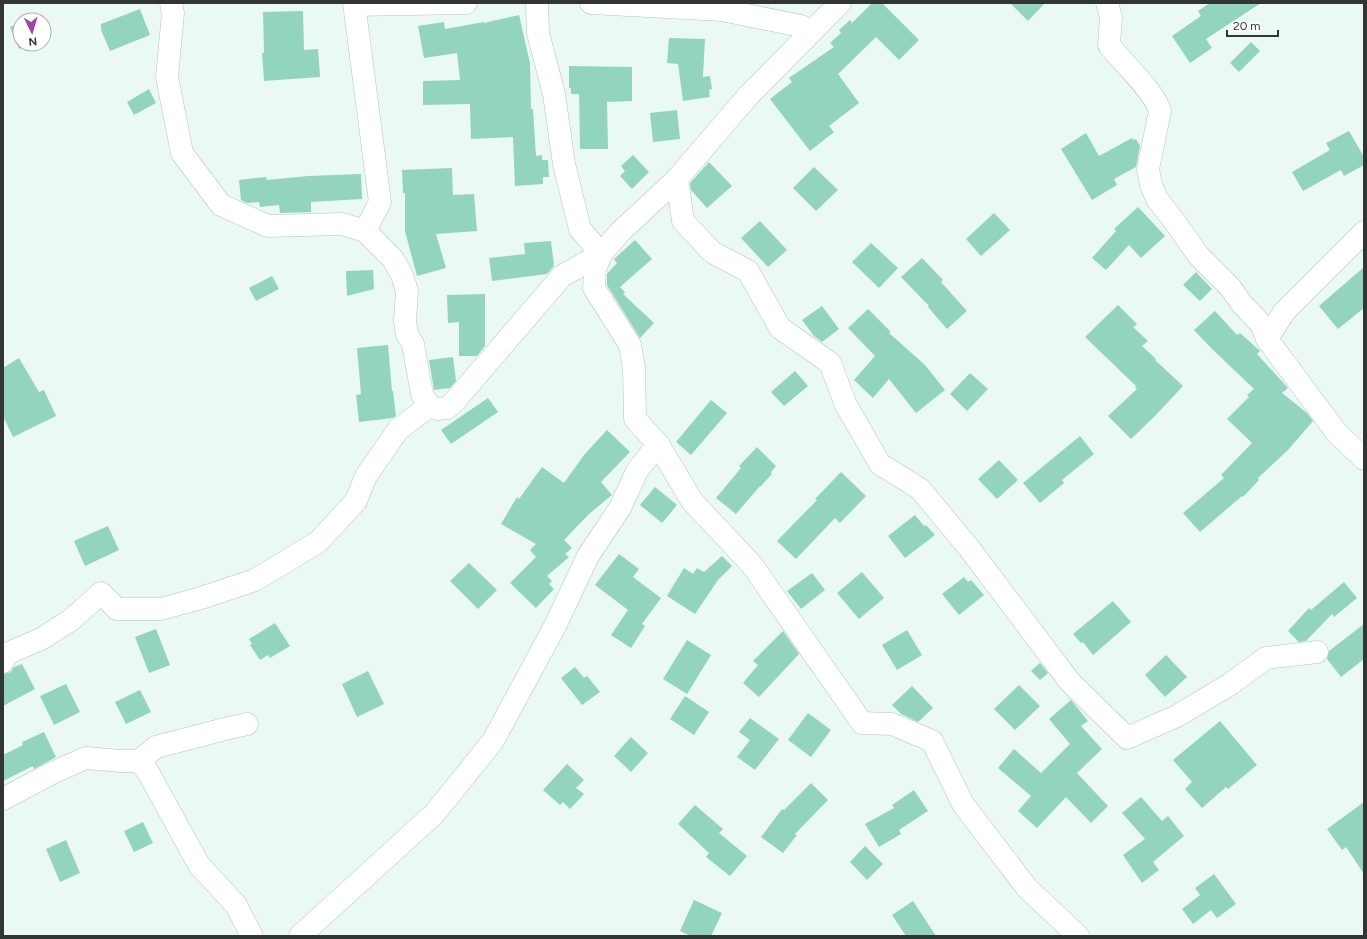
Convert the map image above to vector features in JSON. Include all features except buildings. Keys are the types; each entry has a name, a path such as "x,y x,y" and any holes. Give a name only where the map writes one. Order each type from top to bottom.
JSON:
{"street":[{"path":"172,3 173,13 167,77 182,153 221,205 268,226 342,224 365,231 393,259 402,275 407,291 405,321 407,334 413,344 422,394 429,406 437,408 446,408 453,403 562,276 601,254 620,232 677,179 748,96 840,3"},
{"path":"365,231 380,202 355,4 466,3"},
{"path":"536,3 538,33 554,94 564,164 580,229 601,254"},
{"path":"591,3 722,10 801,26 805,39"},
{"path":"1107,3 1111,17 1108,45 1158,103 1160,111 1148,169 1151,185 1157,199 1198,255 1230,287 1242,304 1262,324 1267,339 1337,433 1364,459"},
{"path":"677,179 683,221 712,252 748,271 780,328 830,363 846,405 880,464 920,489 969,548 1070,682 1127,738 1177,716 1230,685 1266,658 1317,652"},
{"path":"1267,339 1284,312 1364,232"},
{"path":"601,254 595,270 594,288 630,345 634,368 635,419 658,444 692,501 752,565 862,723 892,724 932,741 967,810 1026,888 1078,936"},
{"path":"3,662 6,654 41,639 71,620 101,593 117,609 161,609 201,598 255,580 318,542 356,501 366,476 398,430 429,406"},
{"path":"300,936 434,814 493,741 555,626 588,556 620,508 638,471 658,444"},
{"path":"3,799 52,773 86,758 139,761 156,747 247,724"},
{"path":"139,761 148,772 200,865 236,905 252,936"}]}
